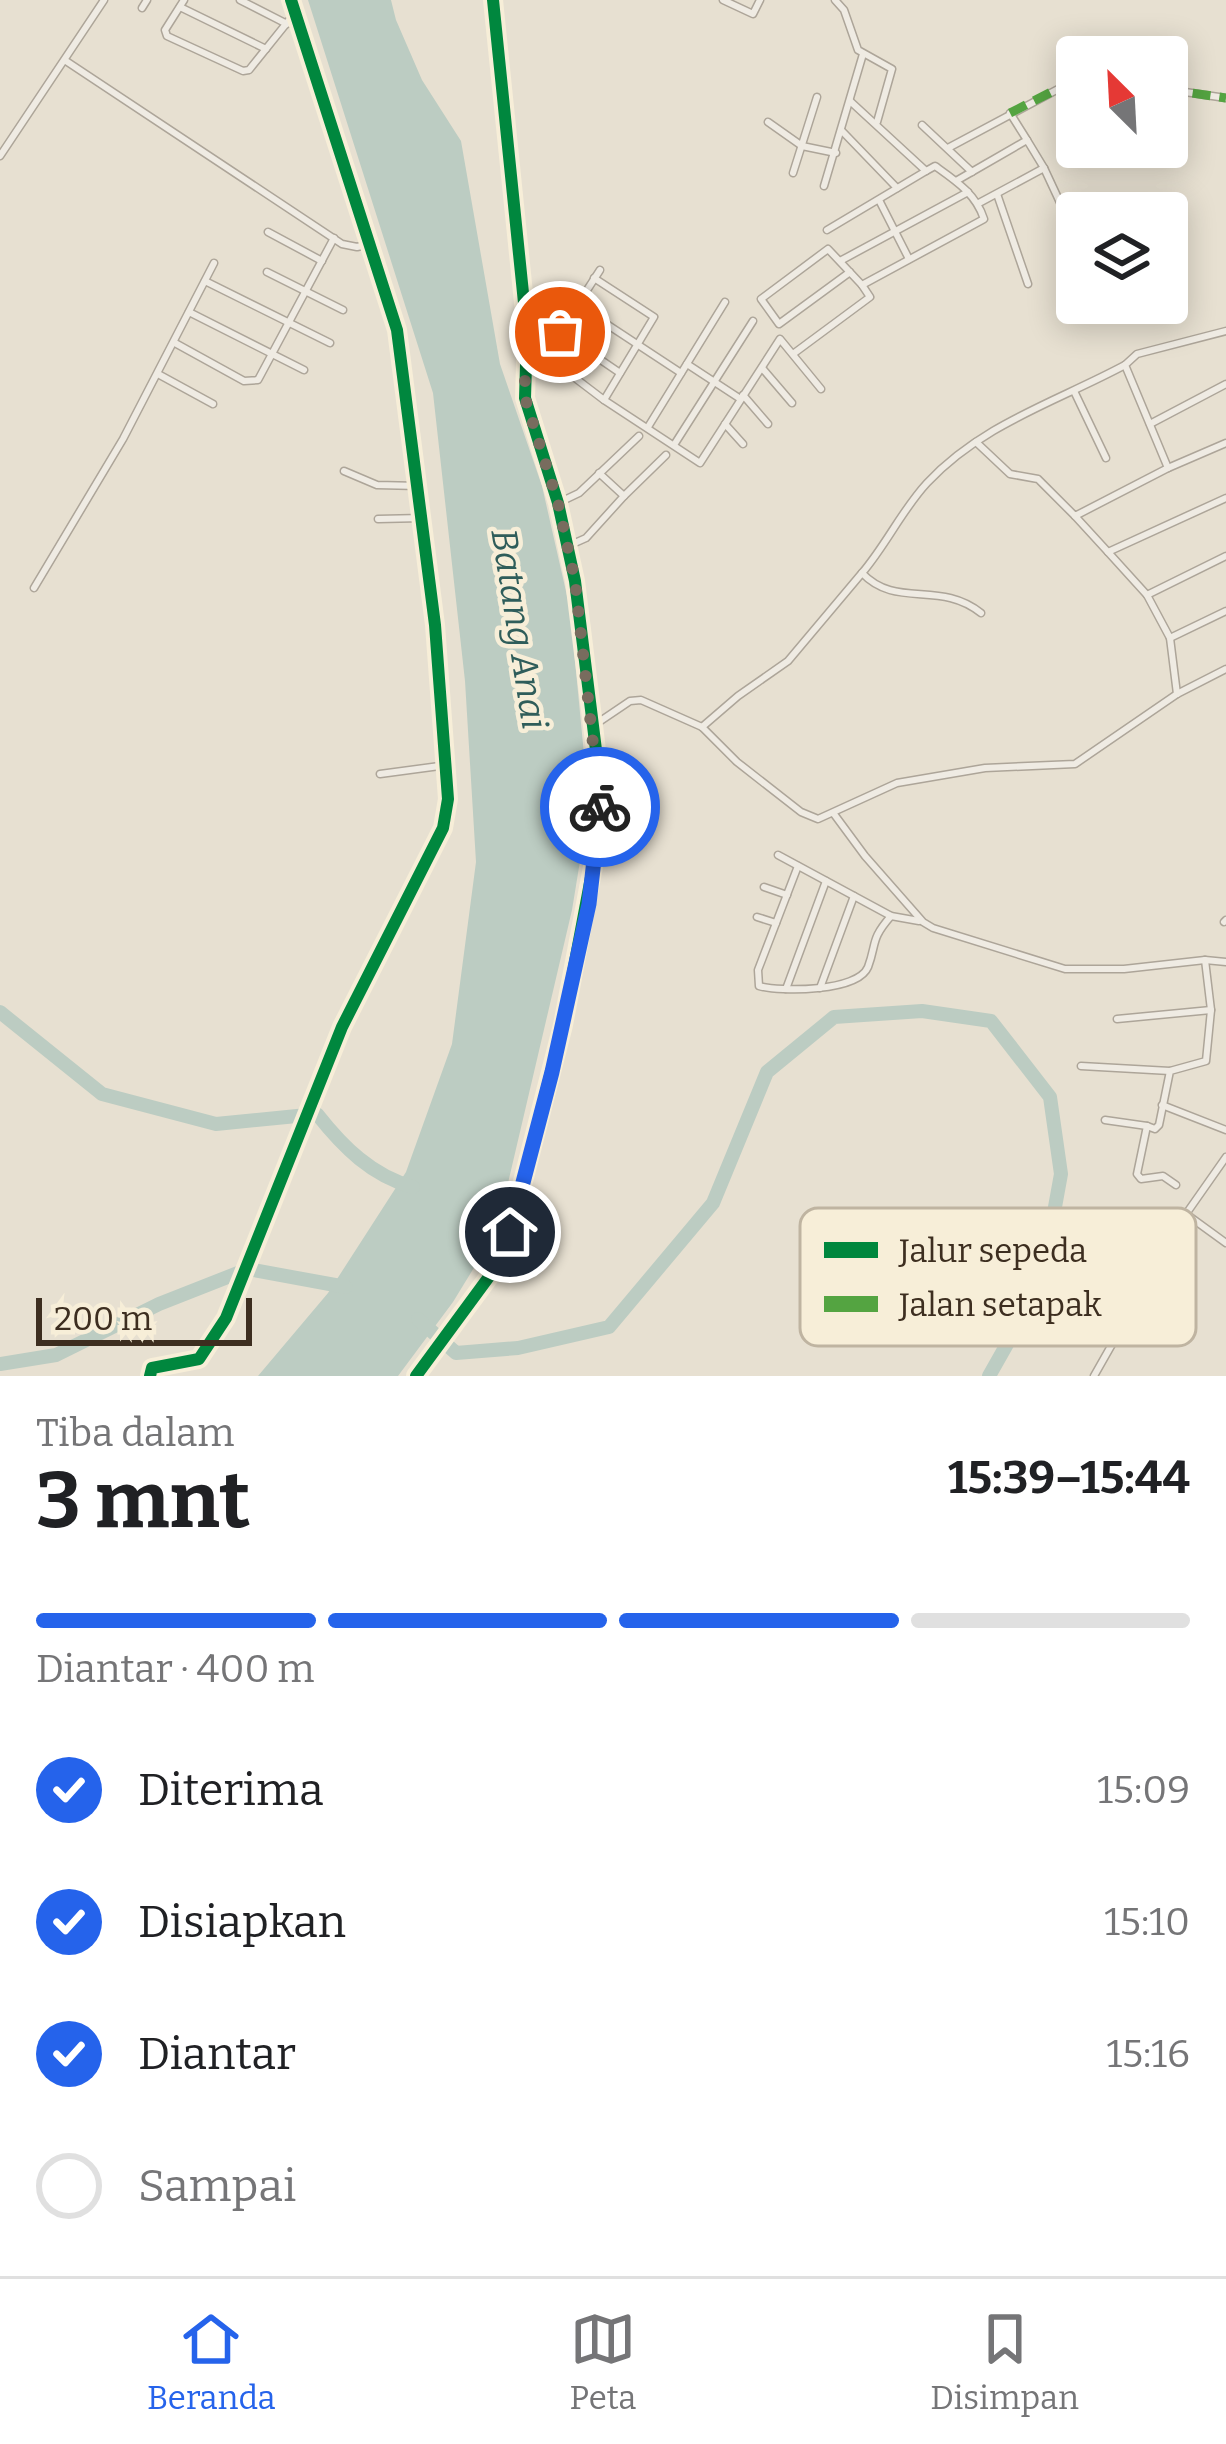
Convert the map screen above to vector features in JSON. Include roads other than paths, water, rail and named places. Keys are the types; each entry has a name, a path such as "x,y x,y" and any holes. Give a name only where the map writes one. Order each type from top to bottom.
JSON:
{"street":[{"path":"0,156 104,0"},
{"path":"240,0 286,23"},
{"path":"150,1376 152,1367 188,1363 203,1355 236,1291 342,1027 443,828 448,799 419,486 398,330 291,0"},
{"path":"416,1376 491,1274 510,1232 552,1072 597,851 600,799 568,546 525,398 526,313 494,0"},
{"path":"723,0 753,14 760,0"},
{"path":"835,0 844,10 854,45 892,69 877,122"},
{"path":"266,49 182,3 165,32 242,71 249,70 295,14"},
{"path":"824,186 863,54"},
{"path":"66,61 334,238 349,247 370,244"},
{"path":"827,230 931,168 949,150 1056,90"},
{"path":"1188,92 1226,98"},
{"path":"793,172 818,97"},
{"path":"850,101 931,168 956,181 979,203 984,219 862,285"},
{"path":"1010,113 1056,194"},
{"path":"768,122 802,146 836,154"},
{"path":"922,125 972,172"},
{"path":"842,131 897,188"},
{"path":"956,181 1027,140"},
{"path":"979,203 1044,168"},
{"path":"840,261 968,192"},
{"path":"997,194 1028,284"},
{"path":"879,200 909,259"},
{"path":"268,232 322,261"},
{"path":"174,342 250,383 258,380 334,238"},
{"path":"793,354 870,297 862,285 840,261 828,249 761,299 779,324 850,272"},
{"path":"34,588 158,374 214,263"},
{"path":"267,272 343,310"},
{"path":"525,363 560,332 597,274 652,315 653,322 604,400"},
{"path":"205,281 330,343"},
{"path":"647,427 725,302"},
{"path":"577,304 681,373"},
{"path":"189,312 304,370"},
{"path":"674,446 753,321"},
{"path":"702,727 788,662 862,573 926,484 975,441 1030,408 1125,365 1137,354 1226,331"},
{"path":"560,332 620,373"},
{"path":"541,352 700,463 780,339 820,389"},
{"path":"687,364 742,397 768,424"},
{"path":"1125,365 1168,468"},
{"path":"761,368 792,403"},
{"path":"158,374 213,404"},
{"path":"1148,425 1225,386"},
{"path":"1074,392 1106,458"},
{"path":"725,424 742,444"},
{"path":"558,503 574,497 639,436"},
{"path":"975,441 1010,474 1038,479 1147,595 1170,638 1177,694"},
{"path":"1075,516 1226,443"},
{"path":"568,546 586,538 667,455"},
{"path":"344,471 377,484 419,486"},
{"path":"599,473 624,496"},
{"path":"1108,552 1226,498"},
{"path":"378,519 422,518"},
{"path":"1147,595 1226,556"},
{"path":"862,573 884,591 955,596 981,613"},
{"path":"1170,638 1226,611"},
{"path":"593,726 638,699 702,727 737,762 801,812 818,819 896,783 985,768 1075,764 1177,694 1226,669"},
{"path":"380,774 446,764"},
{"path":"834,813 923,922"},
{"path":"778,855 891,916 1065,969 1226,962"},
{"path":"798,866 757,982 765,988 820,988 861,976 877,934 891,916"},
{"path":"786,989 826,881"},
{"path":"764,887 787,895"},
{"path":"820,988 854,896"},
{"path":"757,917 776,923"},
{"path":"1082,1066 1170,1071 1205,1062 1210,1010 1205,960"},
{"path":"1117,1019 1210,1010"},
{"path":"1105,1120 1158,1127 1170,1071"},
{"path":"1162,1105 1226,1130"},
{"path":"1147,1126 1137,1178 1163,1176 1176,1185"},
{"path":"1190,1208 1226,1157"},
{"path":"1196,1221 1226,1243"},
{"path":"1094,1376 1111,1346"}],"water":[{"name":"Batang Anai","path":"308,0 391,0 422,80 461,141 500,364 542,486 570,609 589,806 572,910 497,1230 453,1302 398,1376 258,1376 328,1293 406,1172 452,1044 476,862 465,681 433,393"}],"waterway":[{"path":"418,1319 456,1353 518,1348 609,1327 713,1203 767,1072 834,1017 922,1011 991,1021 1050,1097 1061,1174 1055,1208"},
{"path":"0,1012 102,1094 216,1124 317,1114 359,1159 413,1187"},
{"path":"0,1364 56,1355 159,1304 248,1269 346,1287"},
{"path":"989,1376 1006,1346"}]}
